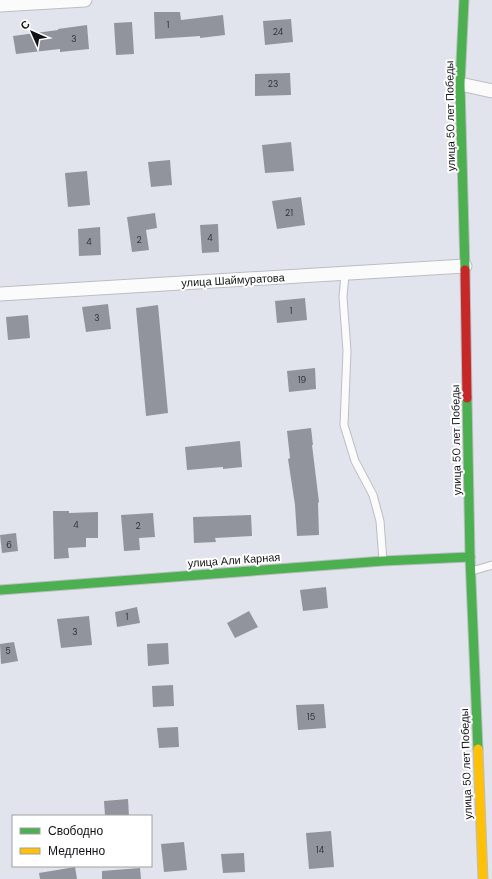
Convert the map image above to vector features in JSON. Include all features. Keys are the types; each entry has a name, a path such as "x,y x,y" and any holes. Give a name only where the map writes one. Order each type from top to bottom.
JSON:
{"street":[{"path":"0,5 85,0"},
{"name":"улица 50 лет Победы","path":"464,0 460,84 465,266 470,572 483,879"},
{"path":"460,84 492,91"},
{"name":"улица Шаймуратова","path":"0,294 465,266"},
{"name":"улица Али Карная","path":"0,590 470,557"}],"lane":[{"path":"346,274 343,297 347,351 344,425 355,461 373,495 380,521 383,562"},
{"path":"470,572 492,564"},
{"path":"482,842 492,852"}],"building":[{"path":"154,12 180,12 181,20 223,15 225,35 200,38 200,36 155,39"},
{"path":"291,19 293,42 265,45 263,21"},
{"path":"132,22 134,54 116,55 114,23"},
{"path":"87,25 89,49 60,52 60,49 16,54 13,36"},
{"path":"290,73 291,95 255,96 255,74"},
{"path":"291,142 294,171 265,173 262,145"},
{"path":"170,160 172,185 151,187 148,162"},
{"path":"87,171 90,205 68,207 65,173"},
{"path":"301,197 305,225 277,229 272,201"},
{"path":"155,213 157,228 146,230 149,250 132,252 127,217"},
{"path":"218,224 219,252 202,253 200,225"},
{"path":"100,227 101,255 79,256 78,229"},
{"path":"305,298 307,320 277,323 275,301"},
{"path":"108,304 111,329 86,332 82,307"},
{"path":"158,305 168,413 146,416 136,308"},
{"path":"28,315 30,338 8,340 6,317"},
{"path":"315,368 316,389 289,392 287,371"},
{"path":"311,428 319,502 319,535 297,536 295,505 288,459 290,458 287,431"},
{"path":"240,441 242,467 187,470 185,447"},
{"path":"53,511 69,511 69,513 98,512 98,538 86,538 86,547 68,548 69,558 54,559"},
{"path":"153,513 155,537 139,538 140,550 124,551 121,515"},
{"path":"251,515 252,536 215,538 216,542 194,543 193,517"},
{"path":"16,533 18,551 2,553 0,535"},
{"path":"326,587 328,608 303,611 300,590"},
{"path":"137,607 140,623 117,627 115,612"},
{"path":"249,611 258,627 235,638 227,623"},
{"path":"89,616 92,645 61,648 57,619"},
{"path":"14,642 18,661 1,664 0,644"},
{"path":"168,643 169,664 148,666 147,644"},
{"path":"173,685 174,706 153,707 152,686"},
{"path":"324,704 326,728 298,730 296,705"},
{"path":"178,727 179,747 159,748 157,728"},
{"path":"128,799 129,815 105,815 104,801"},
{"path":"331,831 334,867 309,869 306,833"},
{"path":"184,842 187,870 164,872 161,844"},
{"path":"244,853 245,872 223,873 221,854"},
{"path":"75,867 77,879 40,879 39,873"},
{"path":"140,868 141,879 102,879 102,871"}],"traffic: fast":[{"path":"464,0 460,84 465,270"},
{"path":"467,398 470,557 478,749"},
{"path":"0,590 383,561 470,557"}],"traffic: slow":[{"path":"478,749 483,879"}],"traffic: jam":[{"path":"465,270 467,398"}]}
